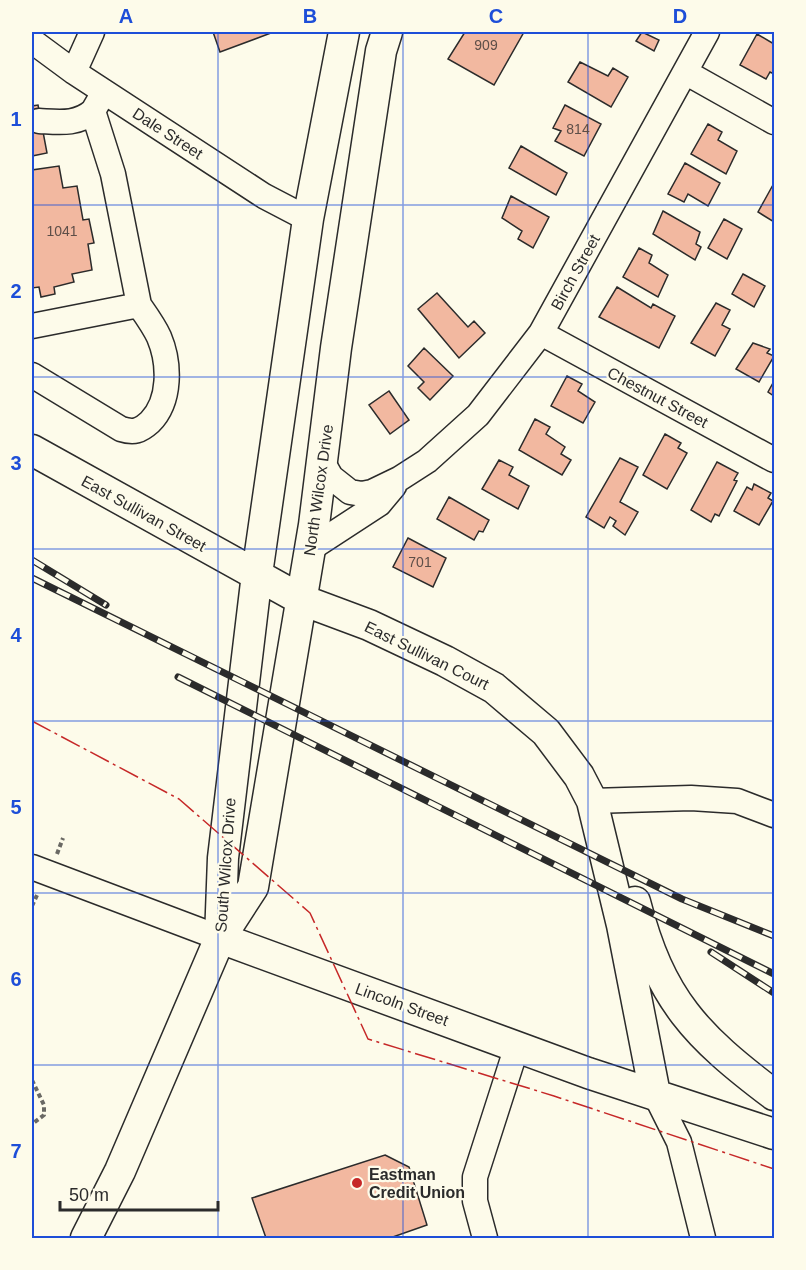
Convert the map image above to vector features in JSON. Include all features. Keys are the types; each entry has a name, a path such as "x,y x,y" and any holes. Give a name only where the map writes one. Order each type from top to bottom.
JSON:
{"main road":[{"path":"257,573 308,219 344,32"},
{"name":"North Wilcox Drive","path":"220,938 253,887 310,549 352,243 381,51 387,32"},
{"path":"308,219 352,243"},
{"name":"East Sullivan Street","path":"32,450 161,524 257,573"},
{"name":"East Sullivan Court","path":"257,573 302,600 378,630 445,661 494,688 546,732 579,776 592,801 621,925 655,1094"},
{"name":"South Wilcox Drive","path":"86,1239 120,1171 220,938 223,858 257,573"},
{"path":"592,801 619,843 642,930 666,987 686,1019 712,1045 774,1095"},
{"name":"Lincoln Street","path":"220,938 517,1046 774,1134"}],"street":[{"path":"74,72 92,32"},
{"name":"Birch Street","path":"322,463 331,477 350,492 362,494 372,492 399,479 450,443 478,415 541,333 707,32"},
{"name":"Dale Street","path":"35,50 74,72 99,101 308,219"},
{"path":"685,72 774,122"},
{"path":"39,121 71,122 84,119 99,101"},
{"path":"32,375 121,429 132,432 143,428 158,414 168,384 159,339 139,305 99,101"},
{"path":"32,326 139,305"},
{"name":"Chestnut Street","path":"541,333 774,460"},
{"name":"Birch Street","path":"310,549 379,504 399,479"},
{"path":"592,801 691,798 737,801 774,815"},
{"name":"Lincoln Street","path":"32,867 220,938"},
{"path":"485,1239 475,1201 475,1177 517,1046"},
{"path":"655,1094 682,1153 702,1233"}],"path":[{"path":"32,1080 45,1105 44,1115 32,1124"}],"building":[{"path":"213,32 271,32 271,33 220,52"},
{"path":"465,32 524,32 494,85 448,59"},
{"path":"642,32 659,40 654,51 636,41"},
{"path":"757,34 774,44 774,74 770,72 766,79 740,65"},
{"path":"580,62 608,76 613,68 628,77 611,107 568,82"},
{"path":"38,105 47,153 32,156 32,106"},
{"path":"565,105 601,124 584,156 555,141 561,131 553,128"},
{"path":"708,124 722,132 718,140 737,151 726,174 691,154"},
{"path":"521,146 567,173 556,195 509,168"},
{"path":"685,163 720,183 708,206 688,194 684,202 668,194"},
{"path":"59,166 63,188 77,186 83,220 89,219 94,243 88,244 92,270 72,274 74,282 54,287 55,294 41,297 39,287 32,288 32,170"},
{"path":"774,183 774,222 758,212"},
{"path":"511,196 549,217 533,248 518,239 522,231 502,218"},
{"path":"663,211 700,232 696,244 701,247 695,260 653,234"},
{"path":"724,219 742,229 727,259 708,248"},
{"path":"639,248 652,255 649,263 668,275 658,297 623,277"},
{"path":"743,274 765,286 754,307 732,294"},
{"path":"617,287 651,308 653,304 675,316 659,348 599,317"},
{"path":"437,293 468,327 474,321 485,333 459,358 418,309"},
{"path":"716,303 730,310 722,325 730,329 715,356 691,343"},
{"path":"753,343 770,349 767,353 774,356 759,382 736,369"},
{"path":"424,348 453,376 430,400 418,388 424,382 408,366"},
{"path":"567,376 582,384 578,391 595,402 583,423 551,406"},
{"path":"774,381 774,396 768,392"},
{"path":"389,391 409,420 390,434 369,405"},
{"path":"535,419 550,427 546,434 565,447 561,454 571,460 562,475 519,450"},
{"path":"665,434 681,443 678,448 687,453 667,489 643,475"},
{"path":"620,458 638,467 620,502 638,512 625,535 613,526 616,521 610,517 604,528 586,517"},
{"path":"499,460 513,467 509,475 529,486 518,509 482,489"},
{"path":"717,462 738,473 734,480 737,481 719,516 715,514 711,522 691,510"},
{"path":"754,484 771,493 768,498 773,501 759,525 734,511 747,487 752,490"},
{"path":"449,497 489,520 483,532 479,531 474,540 437,519"},
{"path":"408,538 446,558 433,587 393,567"},
{"name":"Eastman Credit Union","path":"385,1155 409,1167 427,1225 390,1238 266,1238 252,1198"}],"railway":[{"path":"32,560 106,605"},
{"path":"32,578 682,899 774,936"},
{"path":"178,677 774,974"},
{"path":"711,952 774,993"}],"power":[{"path":"32,721 179,799 310,913 368,1039 554,1096 774,1169"}],"place":[{"name":"Eastman Credit Union","path":"357,1183"}]}
